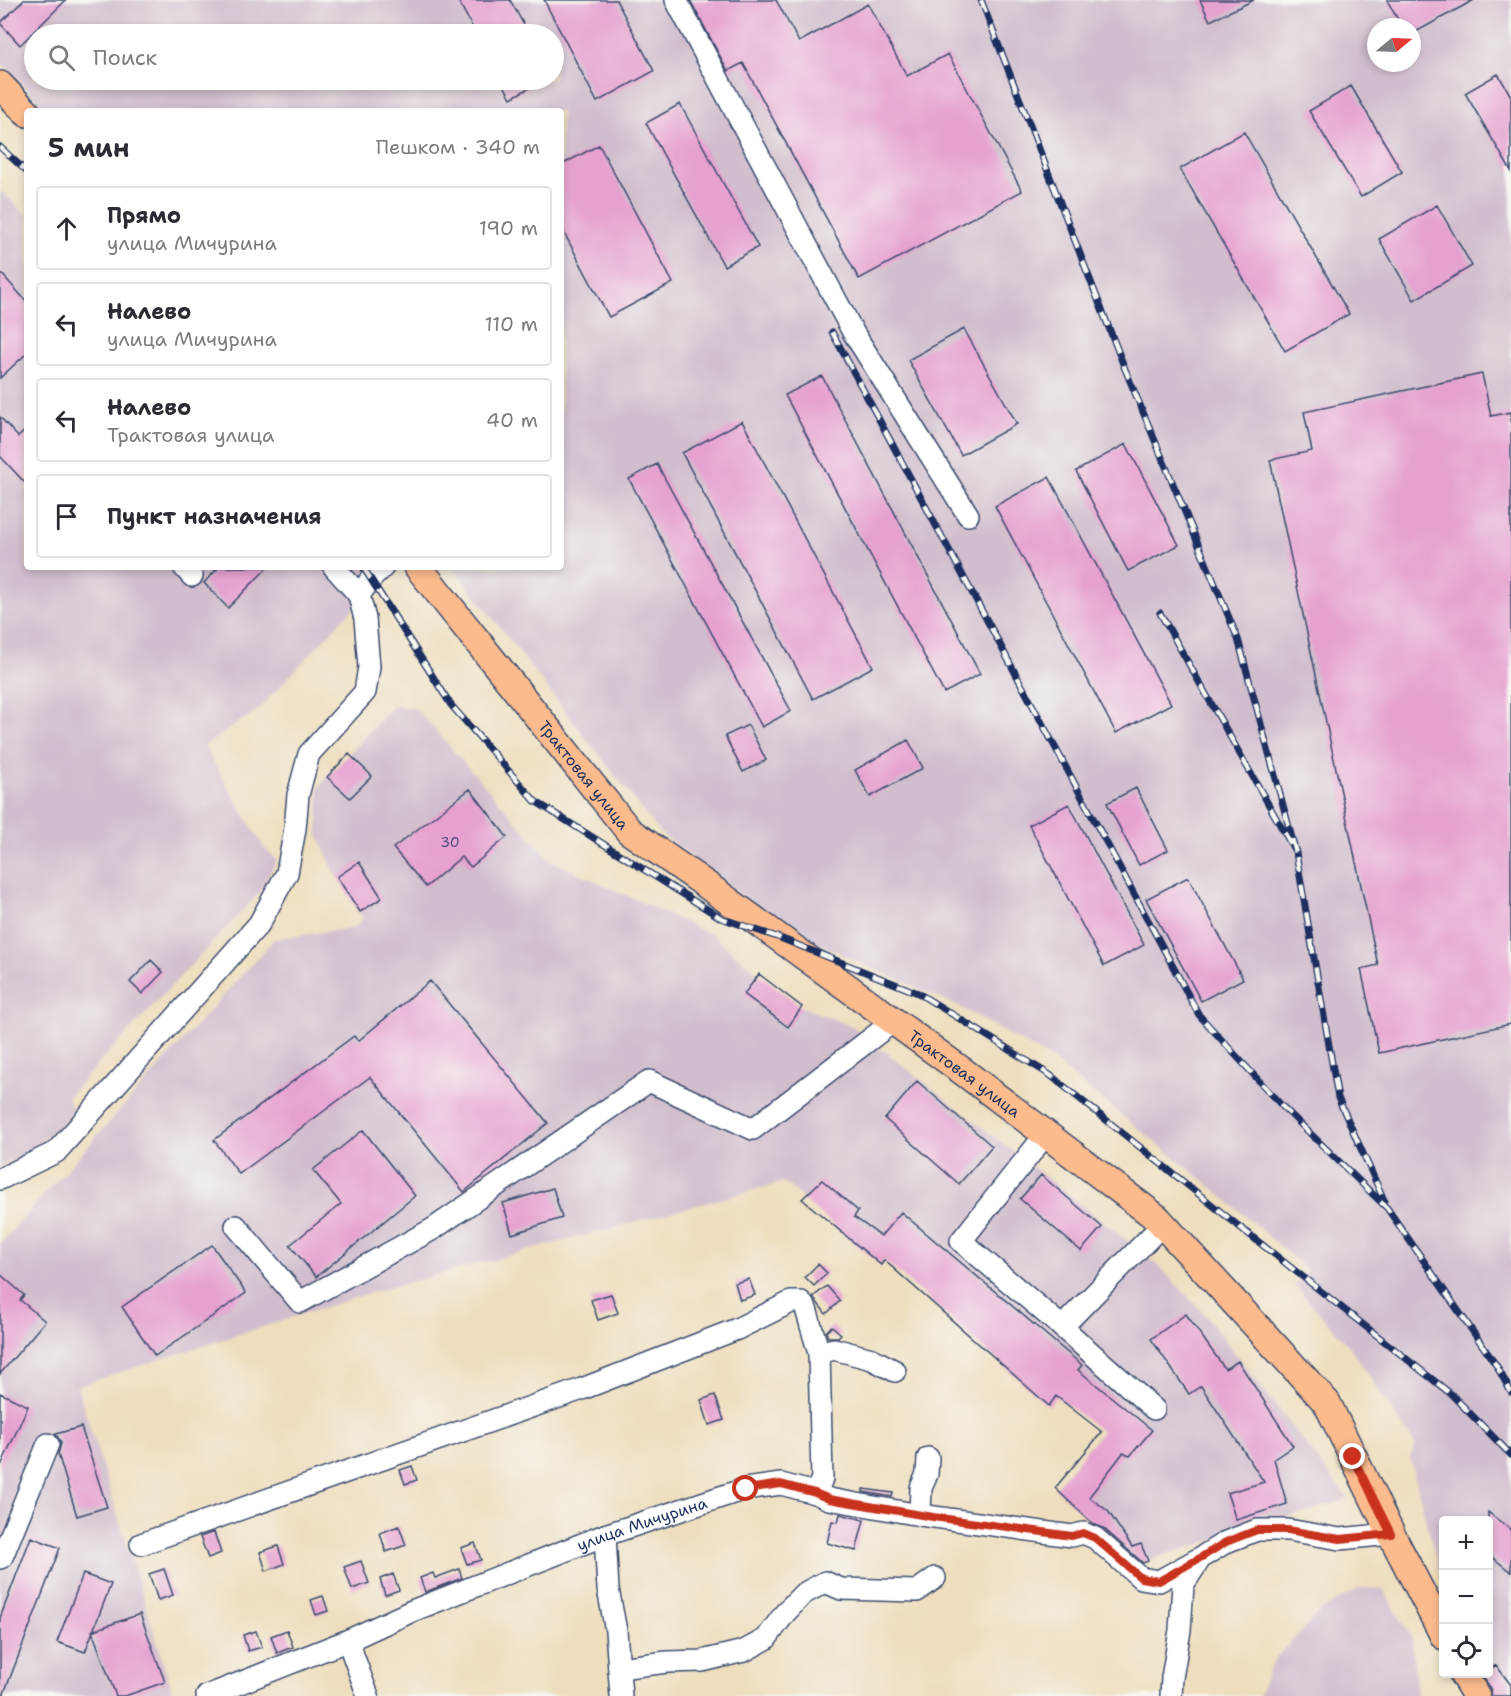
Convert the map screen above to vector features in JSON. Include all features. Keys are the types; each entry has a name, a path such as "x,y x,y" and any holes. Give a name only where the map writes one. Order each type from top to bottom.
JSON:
{"main road":[{"path":"0,85 24,110"},
{"name":"Трактовая улица","path":"420,570 629,831 894,1021 1163,1224 1327,1402 1439,1628"},
{"path":"1465,1678 1476,1696"}],"street":[{"path":"676,0 853,332 968,515"},
{"path":"0,1179 56,1152 259,924 287,873 298,795 309,754 365,692 369,668 365,619 359,595 337,570"},
{"path":"359,595 380,570"},
{"path":"236,1226 300,1302 433,1229 649,1081 753,1130 894,1021"},
{"path":"1046,1134 961,1241 1154,1409"},
{"path":"1062,1327 1163,1224"},
{"path":"141,1544 582,1389 737,1329 791,1302 801,1302 806,1309 819,1353 822,1479 815,1493"},
{"path":"819,1353 834,1350 872,1359 895,1371"},
{"path":"0,1558 48,1444"},
{"path":"920,1515 921,1488 927,1474 928,1458"},
{"name":"улица Мичурина","path":"207,1696 349,1640 412,1611 605,1535 746,1489 781,1484 829,1499 920,1515 1072,1536 1083,1533 1095,1538 1141,1578 1159,1581 1226,1542 1257,1530 1288,1530 1340,1539 1391,1534"},
{"path":"605,1535 608,1589 616,1631 621,1696"},
{"path":"1172,1696 1183,1585 1200,1558"},
{"path":"619,1668 702,1661 744,1651 766,1639 785,1613 803,1594 825,1582 842,1589 917,1591 935,1578"},
{"path":"349,1640 368,1696"}],"shaded area":[{"path":"0,0 1511,0 1511,1696 1489,1696 1477,1678 1493,1678 1493,1516 1439,1516 1439,1570 1410,1458 1416,1446 1349,1346 1294,1285 1308,1271 1219,1193 1050,1058 962,1008 786,929 660,833 455,570 564,570 564,108 44,108 27,90 564,90 564,24 24,24 24,87 0,61"},
{"path":"2,192 24,213 24,570 382,570 388,575 343,619 259,709 204,746 265,849 277,860 259,893 67,1097 75,1114 21,1157 0,1166 0,194"},
{"path":"393,706 415,708 552,861 712,935 802,1007 852,1026 1156,1263 1208,1318 1348,1499 1161,1556 1133,1567 1117,1555 1092,1521 1055,1488 1102,1431 885,1260 881,1265 784,1182 366,1294 77,1386 174,1696 0,1696 0,1244 274,939 354,928 363,919 337,877 318,835 319,787"},
{"path":"1360,1588 1383,1589 1412,1639 1417,1696 1258,1696 1274,1660 1322,1609"}],"building":[{"path":"24,0 66,0 41,24 24,24 24,41 20,45 0,23"},
{"path":"458,0 510,0 523,24 471,24"},
{"path":"544,0 616,0 654,71 597,102 564,38 564,24 556,24"},
{"path":"690,0 776,0 799,42 868,4 907,76 948,54 1022,191 859,279 743,63 728,71"},
{"path":"1200,0 1254,0 1210,21"},
{"path":"1387,0 1474,0 1421,29 1421,18 1397,18"},
{"path":"1498,74 1511,96 1511,171 1465,93"},
{"path":"1351,86 1402,172 1361,197 1309,111"},
{"path":"507,90 526,90 511,98"},
{"path":"680,104 758,247 724,266 646,123"},
{"path":"1244,132 1349,314 1285,351 1180,169"},
{"path":"599,145 673,283 609,317 564,233 564,163"},
{"path":"1437,205 1472,266 1414,300 1379,239"},
{"path":"0,272 24,299 24,356 0,378"},
{"path":"964,329 1017,424 961,455 908,360"},
{"path":"1482,374 1491,416 1511,412 1511,1024 1379,1053 1361,969 1378,965 1270,460 1312,451 1304,412"},
{"path":"822,376 980,674 944,693 785,395"},
{"path":"0,417 18,437 24,432 24,482 0,456"},
{"path":"742,421 873,667 813,699 682,453"},
{"path":"1126,444 1179,545 1128,571 1076,471"},
{"path":"657,464 791,711 762,727 629,479"},
{"path":"1049,477 1171,704 1116,733 995,506"},
{"path":"216,570 265,570 228,608 204,583"},
{"path":"748,725 766,760 743,772 725,736"},
{"path":"908,740 923,768 870,797 855,770"},
{"path":"349,754 372,776 350,798 327,777"},
{"path":"1136,788 1168,850 1139,865 1107,803"},
{"path":"470,789 507,837 471,867 461,857 426,887 393,848"},
{"path":"1069,804 1144,945 1104,966 1029,825"},
{"path":"359,862 382,898 360,912 337,877"},
{"path":"1188,877 1243,979 1201,1001 1146,899"},
{"path":"151,960 163,972 142,994 130,982"},
{"path":"759,974 802,1007 788,1027 744,994"},
{"path":"430,981 548,1123 464,1192 370,1077 239,1174 214,1140 354,1036 358,1041"},
{"path":"917,1081 992,1146 959,1184 885,1119"},
{"path":"363,1130 415,1196 316,1277 290,1245 341,1204 313,1170"},
{"path":"1041,1175 1102,1227 1081,1251 1020,1199"},
{"path":"822,1180 858,1211 854,1217 881,1236 901,1212 1082,1365 1078,1370 1152,1430 1130,1456 1123,1453 1089,1497 1108,1511 1132,1547 1141,1544 1148,1561 1143,1563 1103,1528 1093,1524 1055,1488 1102,1432 1056,1396 1049,1406 884,1260 881,1265 802,1199"},
{"path":"553,1188 562,1218 512,1234 503,1203"},
{"path":"212,1245 246,1293 155,1356 122,1307"},
{"path":"818,1264 827,1273 814,1286 805,1277"},
{"path":"0,1274 24,1295 20,1300 45,1321 0,1374"},
{"path":"749,1279 755,1295 740,1300 735,1283"},
{"path":"827,1286 840,1301 826,1314 813,1297"},
{"path":"611,1294 618,1313 598,1320 591,1300"},
{"path":"1186,1314 1225,1369 1238,1361 1293,1446 1274,1459 1287,1504 1236,1520 1227,1493 1264,1482 1201,1386 1189,1394 1151,1339"},
{"path":"832,1326 841,1334 838,1337 828,1337 826,1332"},
{"path":"0,1393 28,1406 0,1468"},
{"path":"715,1395 724,1420 709,1425 701,1400"},
{"path":"81,1427 107,1507 77,1516 58,1454 61,1443 56,1434"},
{"path":"412,1466 417,1480 405,1484 400,1470"},
{"path":"863,1489 893,1493 892,1497 863,1492"},
{"path":"1488,1512 1511,1530 1511,1572 1493,1558 1493,1516 1488,1516"},
{"path":"840,1514 864,1520 856,1551 827,1543 832,1521 838,1522"},
{"path":"399,1526 406,1545 386,1552 380,1533"},
{"path":"214,1532 221,1553 208,1558 200,1537"},
{"path":"31,1537 60,1548 3,1696 0,1696 0,1618"},
{"path":"475,1543 481,1560 467,1564 461,1548"},
{"path":"278,1546 284,1564 266,1571 260,1552"},
{"path":"361,1561 369,1583 352,1589 344,1567"},
{"path":"164,1569 173,1595 158,1600 149,1574"},
{"path":"459,1569 462,1578 425,1592 420,1578 433,1573 435,1578"},
{"path":"83,1574 111,1584 85,1652 57,1642"},
{"path":"393,1574 399,1590 385,1595 380,1579"},
{"path":"323,1596 328,1611 316,1615 311,1600"},
{"path":"140,1614 165,1682 125,1696 116,1696 92,1631"},
{"path":"287,1630 293,1647 277,1653 271,1636"},
{"path":"256,1631 262,1647 248,1651 243,1635"},
{"path":"1496,1665 1511,1685 1511,1696 1492,1696 1484,1678 1493,1678 1493,1667"}],"railway":[{"path":"981,0 1125,369 1238,639 1296,853"},
{"path":"0,147 24,169"},
{"path":"832,332 1199,1015 1283,1107 1387,1208 1496,1365 1511,1392"},
{"path":"365,570 451,705 535,801 721,918 780,938 918,993 1050,1075 1451,1394 1511,1455"},
{"path":"1160,613 1296,853 1338,1098 1384,1200"}],"route":[{"path":"746,1489 781,1484 829,1499 920,1515 1072,1536 1083,1533 1095,1538 1141,1578 1159,1581 1226,1542 1257,1530 1288,1530 1340,1539 1391,1534 1353,1457"}]}
